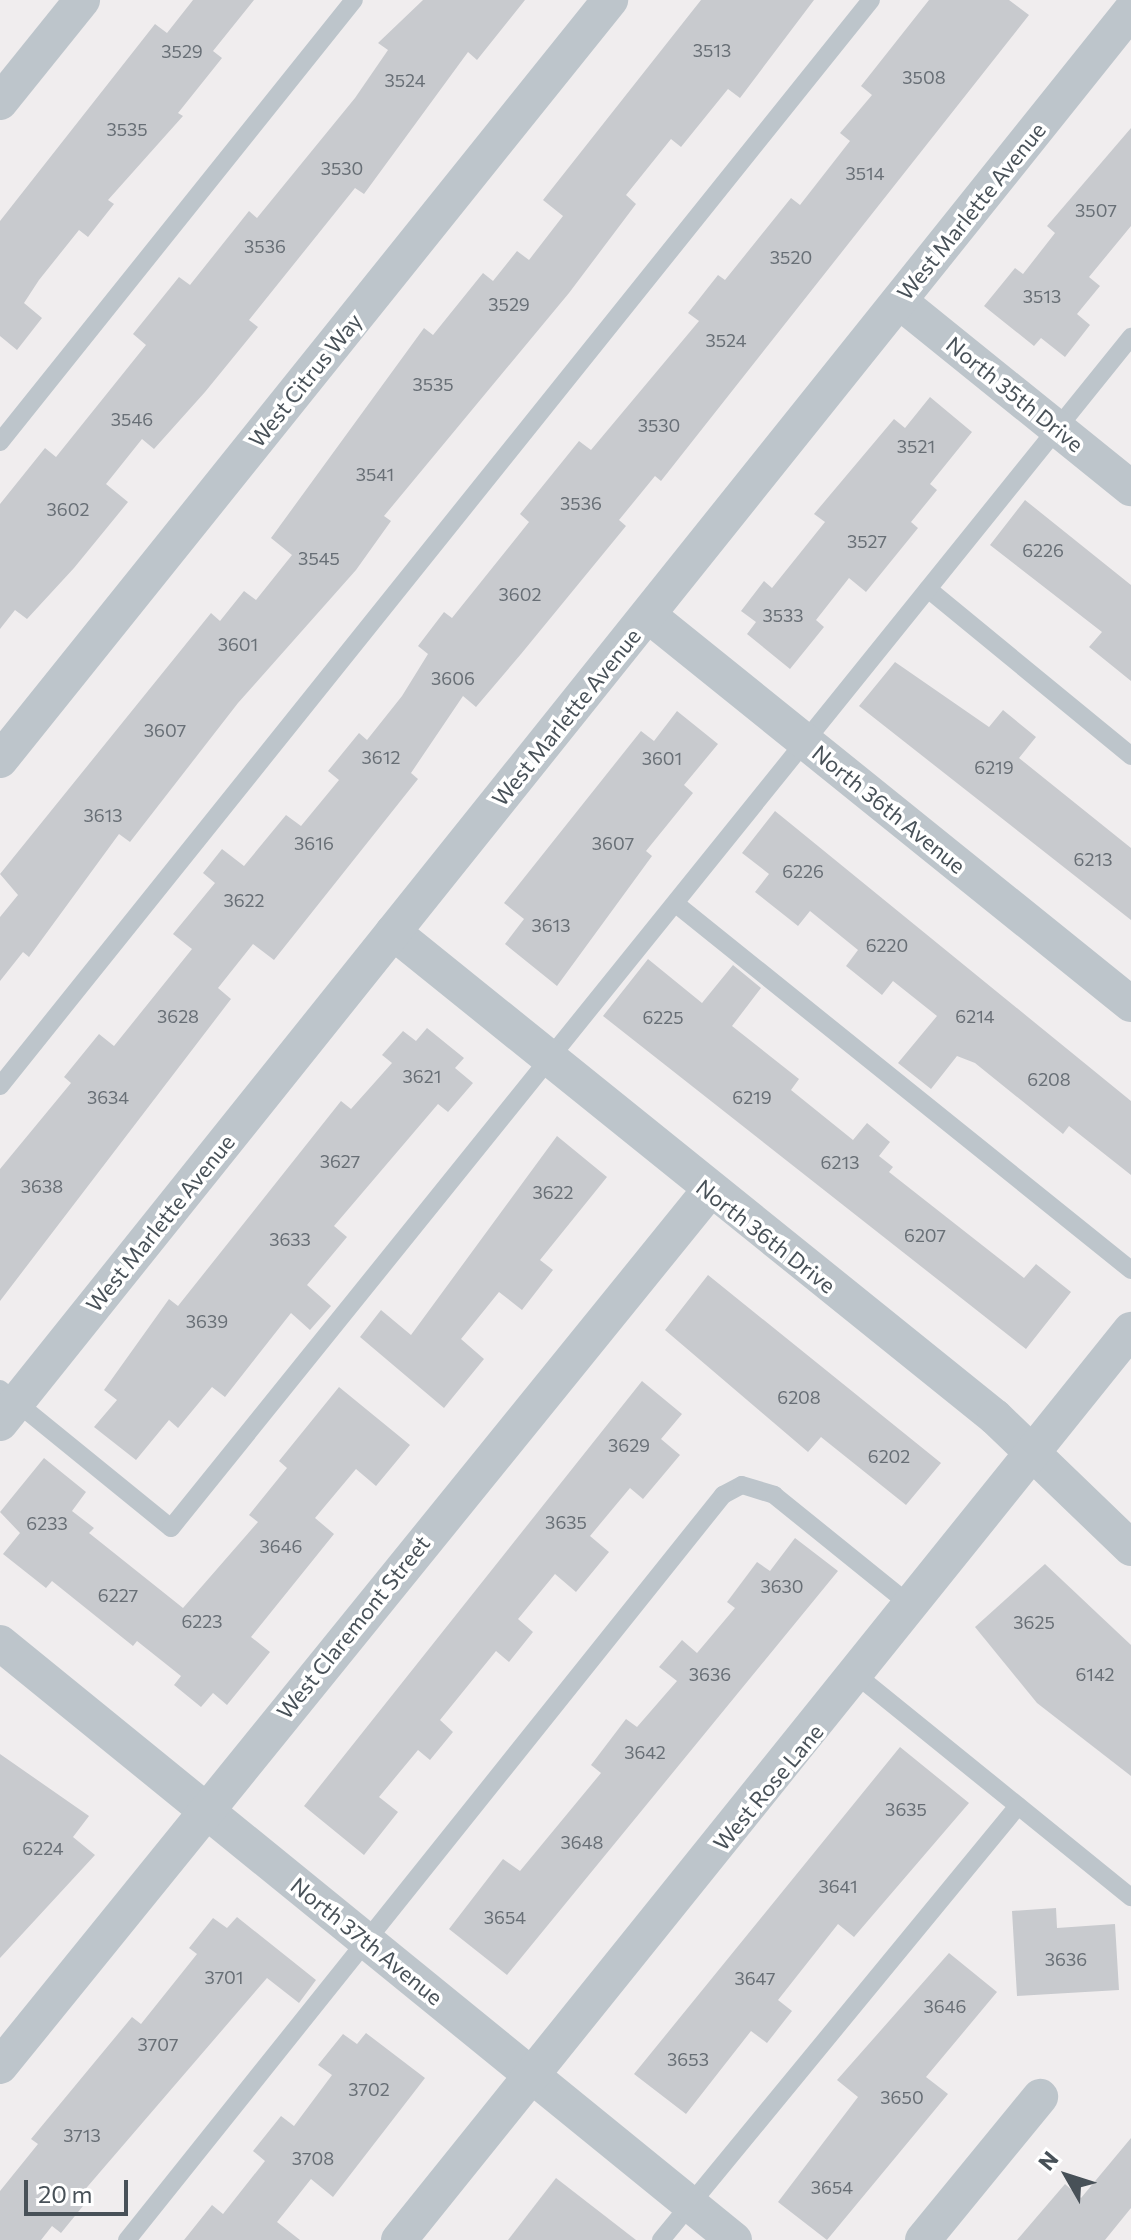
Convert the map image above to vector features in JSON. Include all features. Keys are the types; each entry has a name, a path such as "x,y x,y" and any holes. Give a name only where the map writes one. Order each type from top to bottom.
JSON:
{"street":[{"path":"0,102 82,0"},
{"name":"West Citrus Way","path":"0,760 610,0"},
{"name":"West Marlette Avenue","path":"5,1405 393,932 1131,11"},
{"name":"North 35th Drive","path":"899,301 1131,488"},
{"name":"North 36th Avenue","path":"648,615 1131,1004"},
{"name":"North 36th Drive","path":"393,932 709,1191 995,1417 1032,1457 1131,1548"},
{"name":"West Claremont Street","path":"0,2066 205,1808 709,1191"},
{"name":"West Rose Lane","path":"399,2240 531,2074 859,1677 1131,1330"},
{"name":"North 37th Avenue","path":"0,1643 734,2240"},
{"path":"923,2240 1040,2097"}],"lane":[{"path":"0,442 354,0"},
{"path":"0,1086 871,0"},
{"path":"5,1405 171,1528 551,1061 1131,337"},
{"path":"928,589 1131,756"},
{"path":"676,904 1131,1270"},
{"path":"127,2240 723,1495 742,1485 774,1495 913,1607"},
{"path":"859,1677 1131,1897"},
{"path":"661,2240 1018,1806"}],"building":[{"path":"193,0 254,0 213,51 222,58 178,113 183,116 108,200 114,204 88,237 79,230 39,280 24,303 42,318 17,350 0,336 0,221 155,24 167,33"},
{"path":"423,0 525,0 477,60 468,52 364,194 355,188 249,320 258,327 205,392 154,449 142,439 106,484 128,502 74,568 27,619 15,610 0,629 0,504 45,448 56,457 146,345 133,334 179,277 190,285 249,211 257,218 355,98 388,50 378,43"},
{"path":"701,0 814,0 740,98 728,89 681,147 671,139 626,195 636,204 569,293 384,516 391,521 356,570 238,703 130,842 119,834 29,957 23,952 0,981 0,917 18,895 0,874 211,613 220,621 244,591 256,600 292,555 271,538 424,328 433,335 483,273 493,281 517,251 529,260 563,216 543,200"},
{"path":"929,0 1009,0 1029,15 661,481 655,476 619,520 626,526 521,654 476,707 463,696 411,773 418,779 274,960 253,944 218,988 231,999 0,1301 0,1169 71,1083 64,1077 99,1034 114,1046 192,949 173,934 215,883 203,873 222,849 244,866 286,815 301,826 339,780 328,771 359,733 367,740 402,696 428,654 418,646 444,612 452,618 529,522 520,514 579,441 591,450 699,321 688,313 718,275 725,280 791,198 800,205 850,141 840,133 872,95 861,86"},
{"path":"1131,128 1131,226 1089,277 1100,286 1077,314 1090,325 1065,357 1041,338 1034,346 984,306 1015,268 1023,274 1055,233 1047,226"},
{"path":"930,397 972,432 930,484 937,490 911,522 918,528 866,592 849,578 816,620 824,627 790,669 747,634 756,622 741,611 764,581 772,588 825,522 814,514 894,419 905,428"},
{"path":"1025,500 1131,585 1131,681 1089,647 1102,632 990,545"},
{"path":"895,662 989,727 1003,710 1036,737 1019,758 1131,848 1131,920 859,706"},
{"path":"677,711 718,744 684,785 693,793 646,851 652,856 557,986 505,944 524,919 504,903 641,731 654,741"},
{"path":"775,811 1131,1101 1131,1175 1069,1126 1063,1134 975,1063 957,1056 931,1089 898,1063 937,1016 893,981 882,995 846,966 858,950 810,911 798,926 755,892 769,874 742,853"},
{"path":"648,959 702,1003 733,965 761,988 732,1026 799,1079 791,1090 853,1140 867,1123 890,1142 879,1156 893,1167 889,1172 1024,1278 1036,1264 1071,1292 1026,1349 603,1016"},
{"path":"427,1028 464,1058 455,1068 473,1083 448,1112 438,1104 334,1226 347,1237 307,1285 331,1306 310,1330 291,1313 225,1397 212,1387 178,1428 169,1420 136,1460 94,1427 117,1400 104,1390 169,1299 178,1306 341,1101 351,1109 392,1063 382,1055 403,1031 416,1041"},
{"path":"557,1136 607,1177 540,1260 553,1270 522,1310 499,1292 461,1339 484,1359 444,1408 360,1337 381,1310 411,1335"},
{"path":"708,1275 941,1463 906,1505 821,1437 808,1452 665,1330"},
{"path":"642,1381 682,1414 661,1439 680,1455 643,1499 630,1488 590,1536 609,1552 576,1592 555,1574 518,1619 533,1632 509,1662 496,1651 440,1720 453,1732 430,1760 418,1750 379,1797 398,1812 364,1855 304,1806"},
{"path":"339,1387 410,1445 376,1486 356,1469 315,1518 334,1534 251,1637 270,1652 227,1705 213,1693 201,1707 174,1685 181,1676 137,1641 133,1646 52,1581 46,1588 3,1554 20,1533 0,1512 44,1458 86,1492 72,1511 94,1528 89,1533 183,1608 258,1522 249,1515 287,1468 279,1461"},
{"path":"795,1538 838,1571 507,1975 449,1929 503,1859 520,1871 601,1773 591,1765 626,1719 637,1727 677,1681 659,1667 682,1640 697,1653 735,1608 727,1602 757,1562 770,1571"},
{"path":"1045,1564 1131,1645 1131,1776 1037,1703 975,1627"},
{"path":"900,1747 969,1803 854,1937 838,1924 778,2000 792,2011 767,2043 751,2031 686,2114 634,2074"},
{"path":"0,1754 89,1816 73,1837 95,1855 0,1958"},
{"path":"1056,1908 1057,1928 1115,1924 1119,1990 1017,1996 1012,1911"},
{"path":"237,1917 316,1980 299,2003 267,1978 76,2200 83,2206 61,2233 52,2226 41,2240 0,2240 0,2191 38,2144 31,2139 132,2017 141,2024 197,1954 189,1948 213,1918 227,1928"},
{"path":"949,1953 997,1992 926,2077 948,2094 827,2240 778,2202 858,2097 837,2080"},
{"path":"366,2033 425,2078 333,2197 311,2179 277,2222 300,2240 184,2240 212,2205 223,2214 265,2161 253,2151 281,2116 294,2126 332,2075 318,2065 343,2034 357,2044"},
{"path":"1131,2138 1131,2208 1105,2240 1017,2240 1065,2184 1081,2198"},
{"path":"556,2178 636,2240 508,2240"}]}
